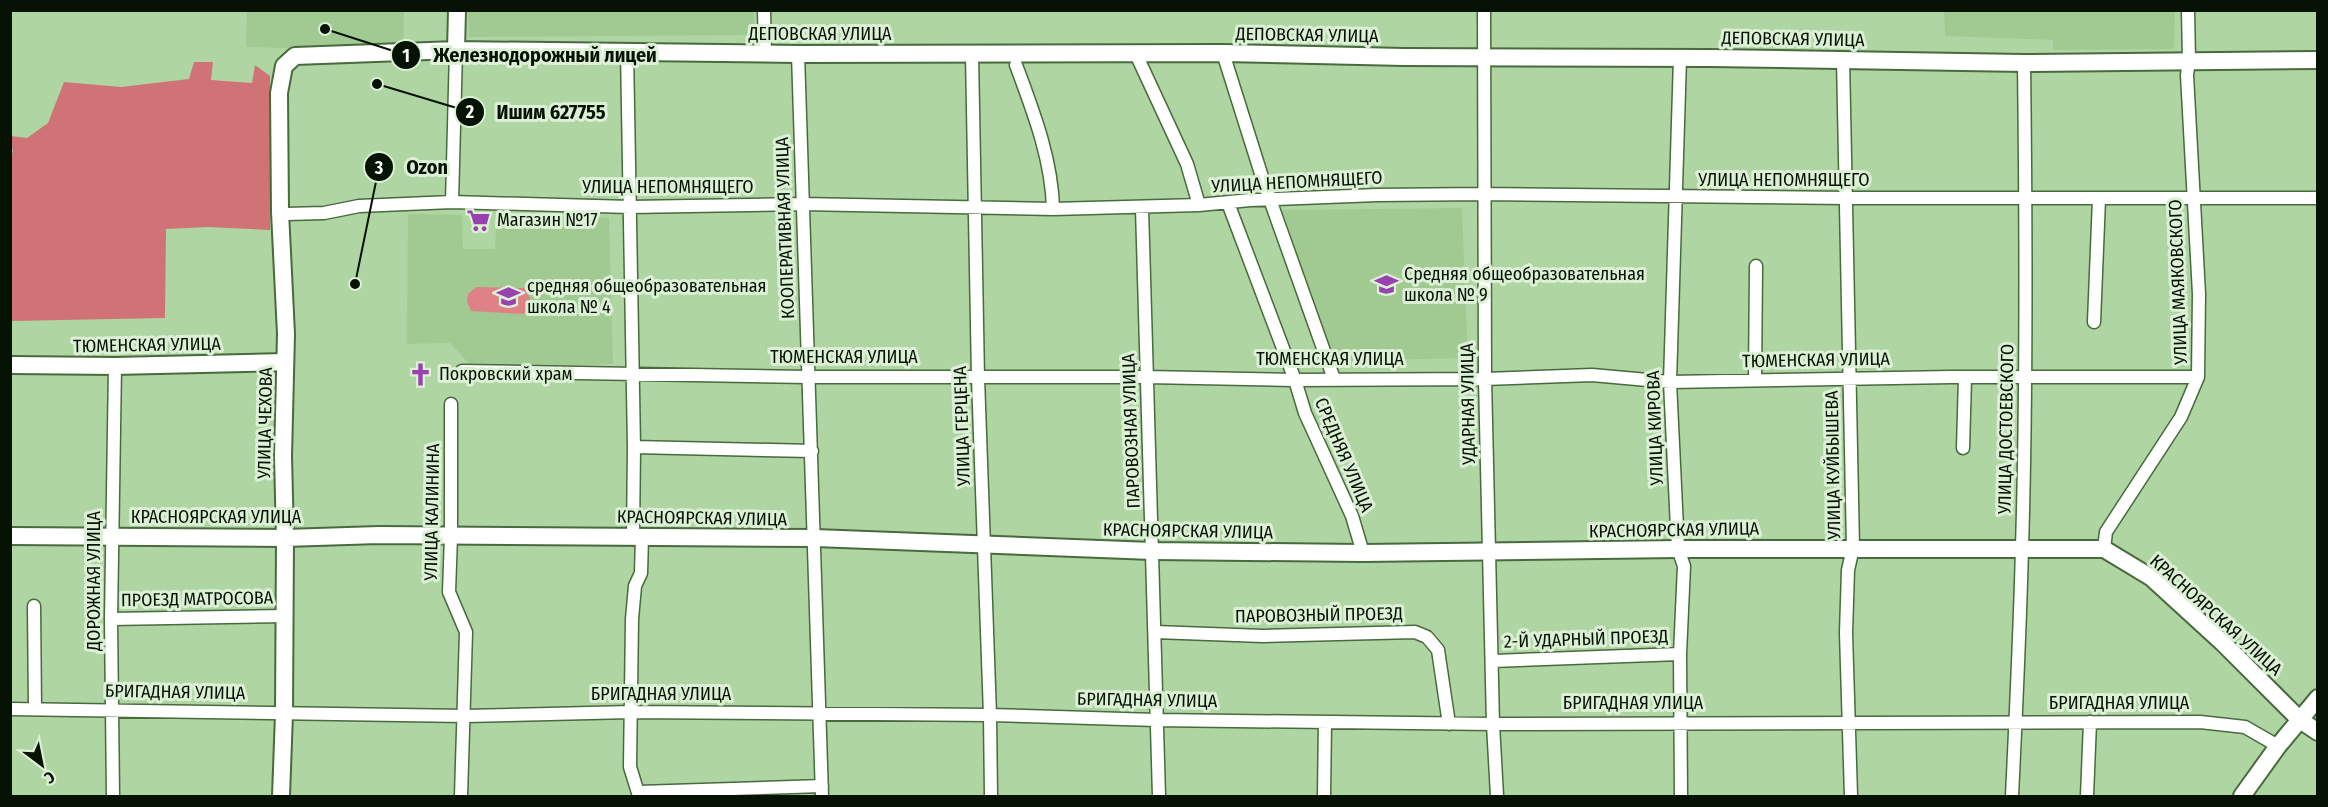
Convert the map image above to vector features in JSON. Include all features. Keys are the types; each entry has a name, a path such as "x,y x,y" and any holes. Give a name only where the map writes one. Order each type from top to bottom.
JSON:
{"main road":[{"path":"456,50 457,10"},
{"name":"ДЕПОВСКАЯ УЛИЦА","path":"295,56 456,50 798,54 1223,53 2024,63 2318,60"},
{"name":"УЛИЦА ЧЕХОВА","path":"281,796 284,714 283,456 286,334 280,212 279,93 284,66 295,56"},
{"name":"ТЮМЕНСКАЯ УЛИЦА","path":"10,365 115,366 285,362"},
{"name":"КРАСНОЯРСКАЯ УЛИЦА","path":"10,536 285,538 379,535 815,538 1152,551 1363,553 1853,548 2104,549 2152,578 2222,642 2300,720"},
{"path":"2242,796 2278,746 2318,698"},
{"path":"2300,720 2318,732"}],"street":[{"path":"764,10 765,53"},
{"name":"УДАРНАЯ УЛИЦА","path":"1484,10 1485,379 1493,724 1497,796"},
{"name":"УЛИЦА МАЯКОВСКОГО","path":"2104,549 2106,532 2181,417 2198,377 2199,294 2187,75 2188,10"},
{"path":"452,202 456,50"},
{"path":"627,51 632,374 637,536 641,573 635,586 632,619 630,767 639,794 822,791"},
{"path":"1223,53 1239,106 1334,379"},
{"name":"КООПЕРАТИВНАЯ УЛИЦА","path":"798,54 822,791"},
{"name":"УЛИЦА ГЕРЦЕНА","path":"972,54 978,378 991,796"},
{"path":"1136,54 1187,164 1199,205"},
{"name":"УЛИЦА КИРОВА","path":"1680,58 1670,382 1678,549 1684,566 1680,654 1681,796"},
{"name":"УЛИЦА КУЙБЫШЕВА","path":"1843,59 1853,548 1848,570 1846,622 1851,796"},
{"name":"УЛИЦА ДОСТОЕВСКОГО","path":"2012,796 2022,548 2025,379 2024,63"},
{"path":"1016,65 1039,127 1052,189 1053,209"},
{"name":"УЛИЦА НЕПОМНЯЩЕГО","path":"280,212 285,214 324,213 359,206 452,202 630,207 802,204 1053,209 1142,208 1272,199 1485,194 1847,198 2318,198"},
{"path":"2094,322 2099,199"},
{"name":"СРЕДНЯЯ УЛИЦА","path":"1228,203 1295,380 1305,413 1352,516 1363,553"},
{"name":"ПАРОВОЗНАЯ УЛИЦА","path":"1142,208 1159,796"},
{"path":"1755,380 1756,266"},
{"name":"ДОРОЖНАЯ УЛИЦА","path":"113,796 114,710 111,619 115,366"},
{"name":"ТЮМЕНСКАЯ УЛИЦА","path":"462,371 808,377 1148,377 1295,380 1485,379 1592,375 1670,382 2198,377"},
{"path":"1962,448 1965,378"},
{"name":"УЛИЦА КАЛИНИНА","path":"451,404 452,536 449,592 466,632 461,796"},
{"path":"634,447 812,451"},
{"path":"34,606 35,710"},
{"name":"ПРОЕЗД МАТРОСОВА","path":"111,619 284,615"},
{"name":"ПАРОВОЗНЫЙ ПРОЕЗД","path":"1155,632 1263,636 1415,632 1427,637 1438,650 1449,724"},
{"name":"2-Й УДАРНЫЙ ПРОЕЗД","path":"1493,661 1680,654"},
{"name":"БРИГАДНАЯ УЛИЦА","path":"10,710 465,716 631,712 990,715 1449,724 2200,722 2245,727 2278,746"},
{"path":"1324,796 1325,722"},
{"path":"2087,796 2090,722"}],"shaded area":[{"path":"247,11 404,11 403,51 246,47"},
{"path":"468,11 754,11 754,35 469,37"},
{"path":"1944,11 2175,11 2174,49 2053,50 2053,40 1945,36"},
{"path":"194,62 213,62 211,80 252,83 255,65 270,76 270,230 208,227 166,229 165,318 11,321 10,159 13,151 11,136 27,138 48,123 64,82 121,87 189,79"},
{"name":"Средняя общеобразовательная школа № 9","path":"1462,208 1468,358 1335,361 1282,210"},
{"name":"средняя общеобразовательная школа № 4","path":"408,214 462,215 463,249 495,249 497,216 609,218 613,364 473,368 450,343 407,344"},
{"path":"476,287 524,288 530,298 529,309 523,314 471,311 467,302 468,294"}],"place":[{"name":"Железнодорожный лицей","path":"325,29"},
{"name":"Ишим 627755","path":"377,84"},
{"name":"Магазин №17","path":"479,220"},
{"name":"Ozon","path":"355,284"},
{"name":"Средняя общеобразовательная школа № 9","path":"1386,284"},
{"name":"средняя общеобразовательная школа № 4","path":"509,296"},
{"name":"Покровский храм","path":"421,374"}]}
